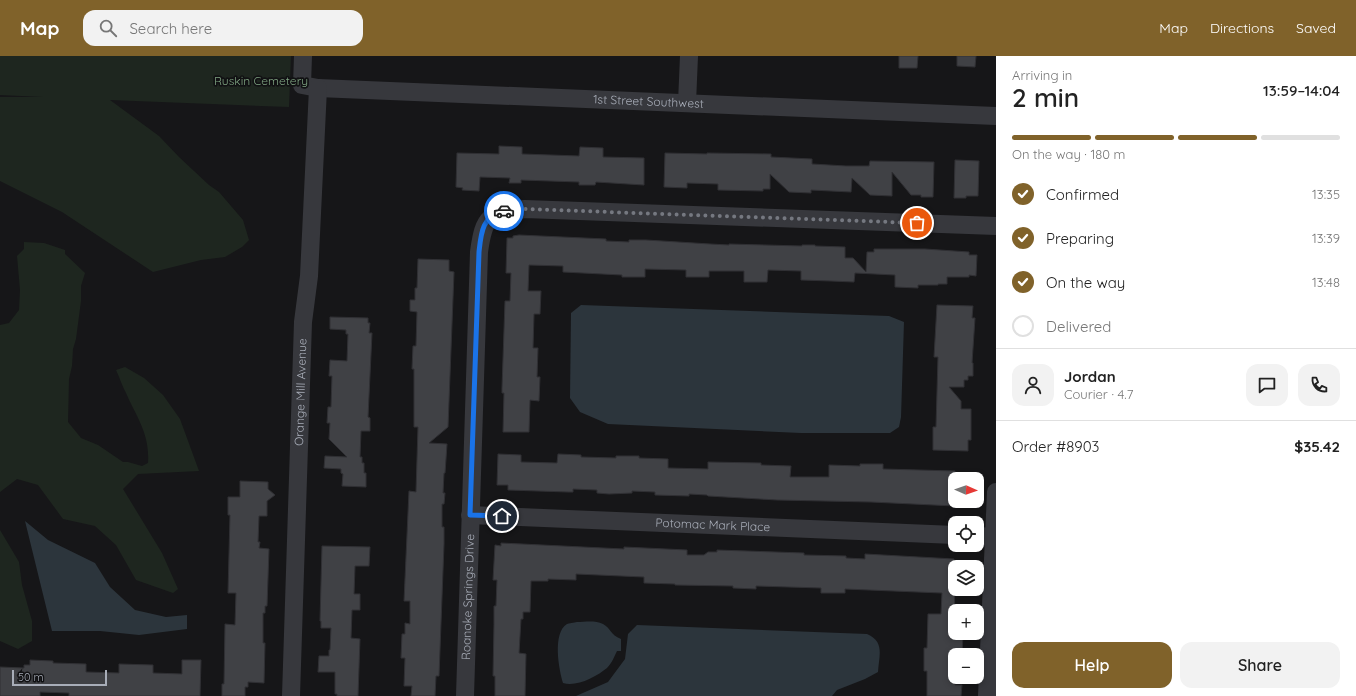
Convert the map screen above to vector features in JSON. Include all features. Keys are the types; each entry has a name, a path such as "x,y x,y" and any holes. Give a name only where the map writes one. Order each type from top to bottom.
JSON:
{"street":[{"name":"Orange Mill Avenue","path":"291,696 303,322 309,276 310,87 303,56"},
{"path":"687,102 690,56"},
{"name":"1st Street Southwest","path":"310,87 996,116"},
{"name":"Roanoke Springs Drive","path":"465,696 479,252 482,231 489,217 502,212 524,209 996,226"},
{"path":"987,696 986,537 996,492"},
{"name":"Potomac Mark Place","path":"470,515 948,535"}],"green space":[{"name":"Ruskin Cemetery","path":"0,56 291,56 289,107 110,100 159,136 209,185 219,192 243,220 249,240 242,247 225,257 201,260 153,272 62,212 0,181 0,97 43,97 0,95"},
{"path":"24,242 44,243 65,250 65,254 85,273 81,286 81,301 69,379 68,422 81,438 98,445 123,462 142,466 148,463 147,443 142,426 123,388 116,370 125,367 144,378 163,395 180,419 199,471 138,474 123,489 162,553 178,589 173,593 136,580 116,545 95,526 63,519 38,485 17,479 0,492 0,325 9,323 19,310 20,290 17,256 24,249"},
{"path":"0,530 19,562 22,585 32,621 32,641 18,649 0,641"}],"shaded area":[{"path":"581,305 889,316 904,322 901,417 899,427 890,433 801,433 608,424 580,412 570,398 571,313"},
{"path":"25,521 48,540 95,563 110,587 135,610 166,617 187,615 187,629 139,635 100,631 52,631"},
{"path":"577,622 597,622 603,624 615,636 621,639 621,651 617,651 612,662 607,668 597,675 574,684 568,684 563,683 560,670 558,652 559,635 567,624"},
{"path":"637,625 867,634 873,637 879,645 880,655 878,672 837,690 832,696 576,696 608,682 625,659 628,634"}],"building":[{"path":"899,56 918,56 917,68 899,68"},
{"path":"957,56 976,56 975,67 957,66"},
{"path":"499,146 522,147 522,154 579,156 580,147 603,148 603,157 644,158 644,185 596,182 595,185 579,185 579,182 521,180 521,183 509,183 510,178 480,177 479,191 462,190 463,188 456,187 457,153 499,154"},
{"path":"665,153 771,154 771,157 812,159 812,164 846,166 869,166 870,161 934,162 933,197 911,195 892,172 892,196 870,195 852,178 851,192 811,190 811,193 789,192 770,174 770,189 763,189 763,191 718,190 718,184 687,183 687,188 664,187"},
{"path":"955,160 979,161 978,196 954,198"},
{"path":"513,236 606,239 606,241 629,242 629,240 646,240 729,245 815,245 845,247 845,258 853,258 866,272 867,252 874,252 874,249 925,249 969,252 969,255 977,255 976,276 969,275 969,277 947,277 947,284 918,285 918,288 895,287 895,275 855,273 854,282 801,280 801,271 768,270 767,282 744,282 744,271 709,271 709,277 686,277 686,270 645,269 645,277 622,277 622,275 563,272 563,266 529,265 528,291 541,291 540,314 534,314 533,348 538,348 537,377 540,377 539,401 530,400 529,432 503,432 504,393 502,393 502,388 505,301 510,301 511,273 506,273 507,238 513,238"},
{"path":"418,259 449,260 449,271 454,272 448,427 429,443 447,444 443,493 445,493 444,504 442,504 444,544 439,676 436,676 435,696 411,696 412,686 404,686 405,658 401,658 402,634 405,634 405,623 410,624 410,601 404,601 409,491 416,492 418,427 414,427 414,369 412,369 413,346 416,346 417,312 410,311 410,300 415,300"},
{"path":"937,305 973,306 972,318 975,318 972,363 973,376 968,376 968,380 964,380 964,387 949,387 961,401 961,409 971,409 971,440 968,440 968,451 933,450 933,427 936,427 938,357 934,357"},
{"path":"330,317 368,318 368,323 370,323 369,333 372,333 368,417 370,418 370,431 361,431 360,457 362,457 362,463 364,463 364,473 366,473 366,487 342,486 343,474 341,473 341,469 324,468 325,456 347,457 329,439 330,423 327,423 328,407 331,407 332,376 329,376 330,360 347,361 348,334 346,334 346,330 330,329"},
{"path":"498,454 521,455 521,462 557,463 558,454 581,455 581,457 616,458 616,456 639,456 639,458 668,459 668,468 708,469 708,462 761,463 761,465 791,466 790,477 829,477 829,465 860,466 860,464 883,464 883,469 955,471 948,472 948,506 777,500 689,494 689,496 655,495 655,492 632,491 632,493 609,494 597,493 597,490 573,489 573,492 508,490 508,485 497,485"},
{"path":"240,481 268,482 268,489 275,495 267,501 267,516 259,516 259,548 269,549 267,606 265,606 265,613 263,613 263,643 265,643 264,683 248,682 248,687 245,687 245,696 222,696 222,684 224,684 225,624 235,625 236,593 228,593 230,515 228,515 228,497 240,497"},
{"path":"501,543 624,549 624,547 687,550 687,555 704,555 708,552 717,552 717,550 804,553 804,555 846,556 846,558 865,559 865,554 954,559 948,560 948,596 954,596 955,604 948,604 948,640 963,640 962,648 948,648 948,684 962,685 961,696 927,696 927,671 924,671 924,648 927,648 928,614 941,614 942,593 845,589 845,593 821,593 821,588 756,586 756,589 733,588 733,586 675,585 644,583 644,577 576,574 576,580 548,579 548,581 531,581 530,612 523,612 523,619 521,619 519,653 526,654 525,696 495,696 495,676 493,676 494,606 496,606 497,580 493,580 495,545 501,546"},
{"path":"322,546 370,547 369,566 355,566 354,594 360,594 360,610 352,610 351,638 360,639 358,696 337,696 337,694 335,694 335,672 318,672 319,656 329,656 331,628 321,628 320,621"},
{"path":"30,660 53,661 53,663 86,664 86,672 119,673 119,664 153,665 153,673 182,674 182,660 201,660 200,696 69,696 69,693 40,692 40,696 0,696 0,667 24,668 24,665 30,665"}],"way so far":[{"path":"504,211 524,209 917,223"}],"route":[{"path":"502,516 470,515 479,252 482,231 489,217 504,211"}]}
